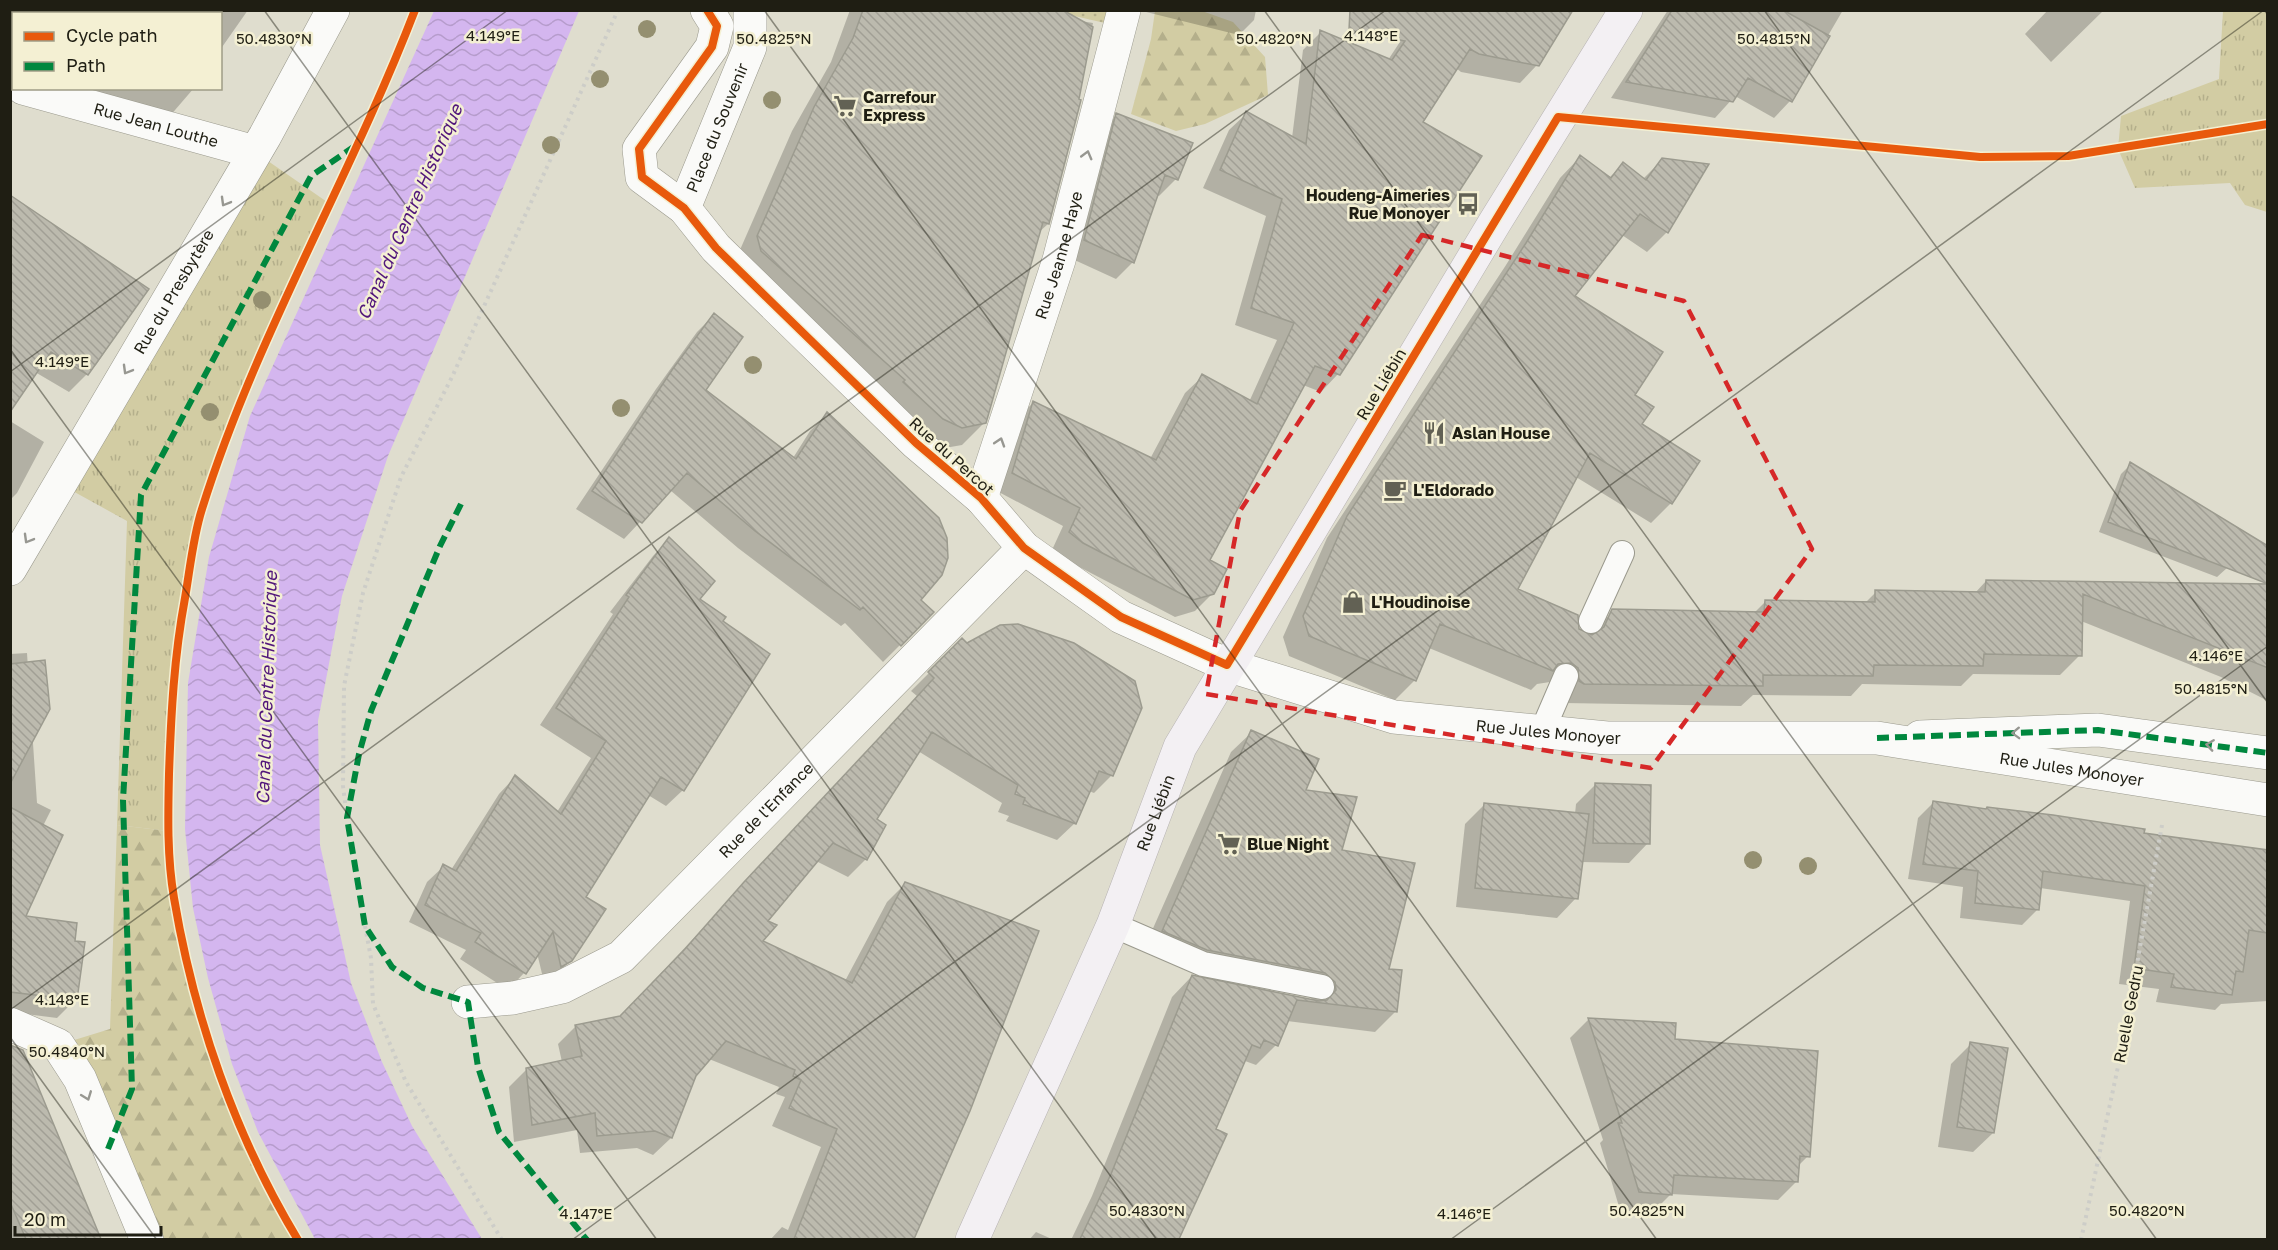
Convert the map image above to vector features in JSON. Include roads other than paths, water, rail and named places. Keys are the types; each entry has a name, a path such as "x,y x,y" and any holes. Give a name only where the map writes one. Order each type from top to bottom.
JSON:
{"main road":[{"name":"Rue Liébin","path":"972,1239 1113,925 1180,747 1227,665 1552,126 1626,10"}],"street":[{"name":"Rue du Presbytère","path":"10,569 255,152 333,10"},
{"name":"Place du Souvenir","path":"707,10 717,26 712,47 639,149 642,177 684,208 716,248"},
{"name":"Place du Souvenir","path":"684,208 750,46 750,10"},
{"name":"Rue Jeanne Haye","path":"981,498 1059,260 1124,10"},
{"name":"Rue Jean Louthe","path":"30,90 255,152"},
{"name":"Rue du Percot","path":"716,248 916,443 981,498 1024,548 1121,616 1227,665"},
{"name":"Rue de l'Enfance","path":"468,1002 513,998 562,987 621,957 1024,548"},
{"name":"Rue Jules Monoyer","path":"1227,665 1394,717 1541,734 1607,738 1877,738 2098,730 2268,753"},
{"name":"Rue Jules Monoyer","path":"1877,738 2168,786 2268,800"},
{"path":"10,1024 58,1045 80,1079 147,1239"}],"lane":[{"path":"1591,621 1622,553"},
{"path":"1541,734 1566,676"},
{"path":"1113,925 1203,964 1323,987"}],"water":[{"name":"Canal du Centre Historique","path":"434,11 579,11 388,456 342,596 318,721 320,845 351,983 382,1062 412,1126 482,1239 315,1239 258,1132 232,1064 208,978 193,908 185,829 188,683 209,557 250,416"}],"place":[{"name":"Carrefour Express","path":"845,106"},
{"name":"Houdeng-Aimeries Rue Monoyer","path":"1468,204"},
{"name":"Aslan House","path":"1434,433"},
{"name":"L'Eldorado","path":"1395,490"},
{"name":"L'Houdinoise","path":"1353,602"},
{"name":"Blue Night","path":"1229,844"}]}
